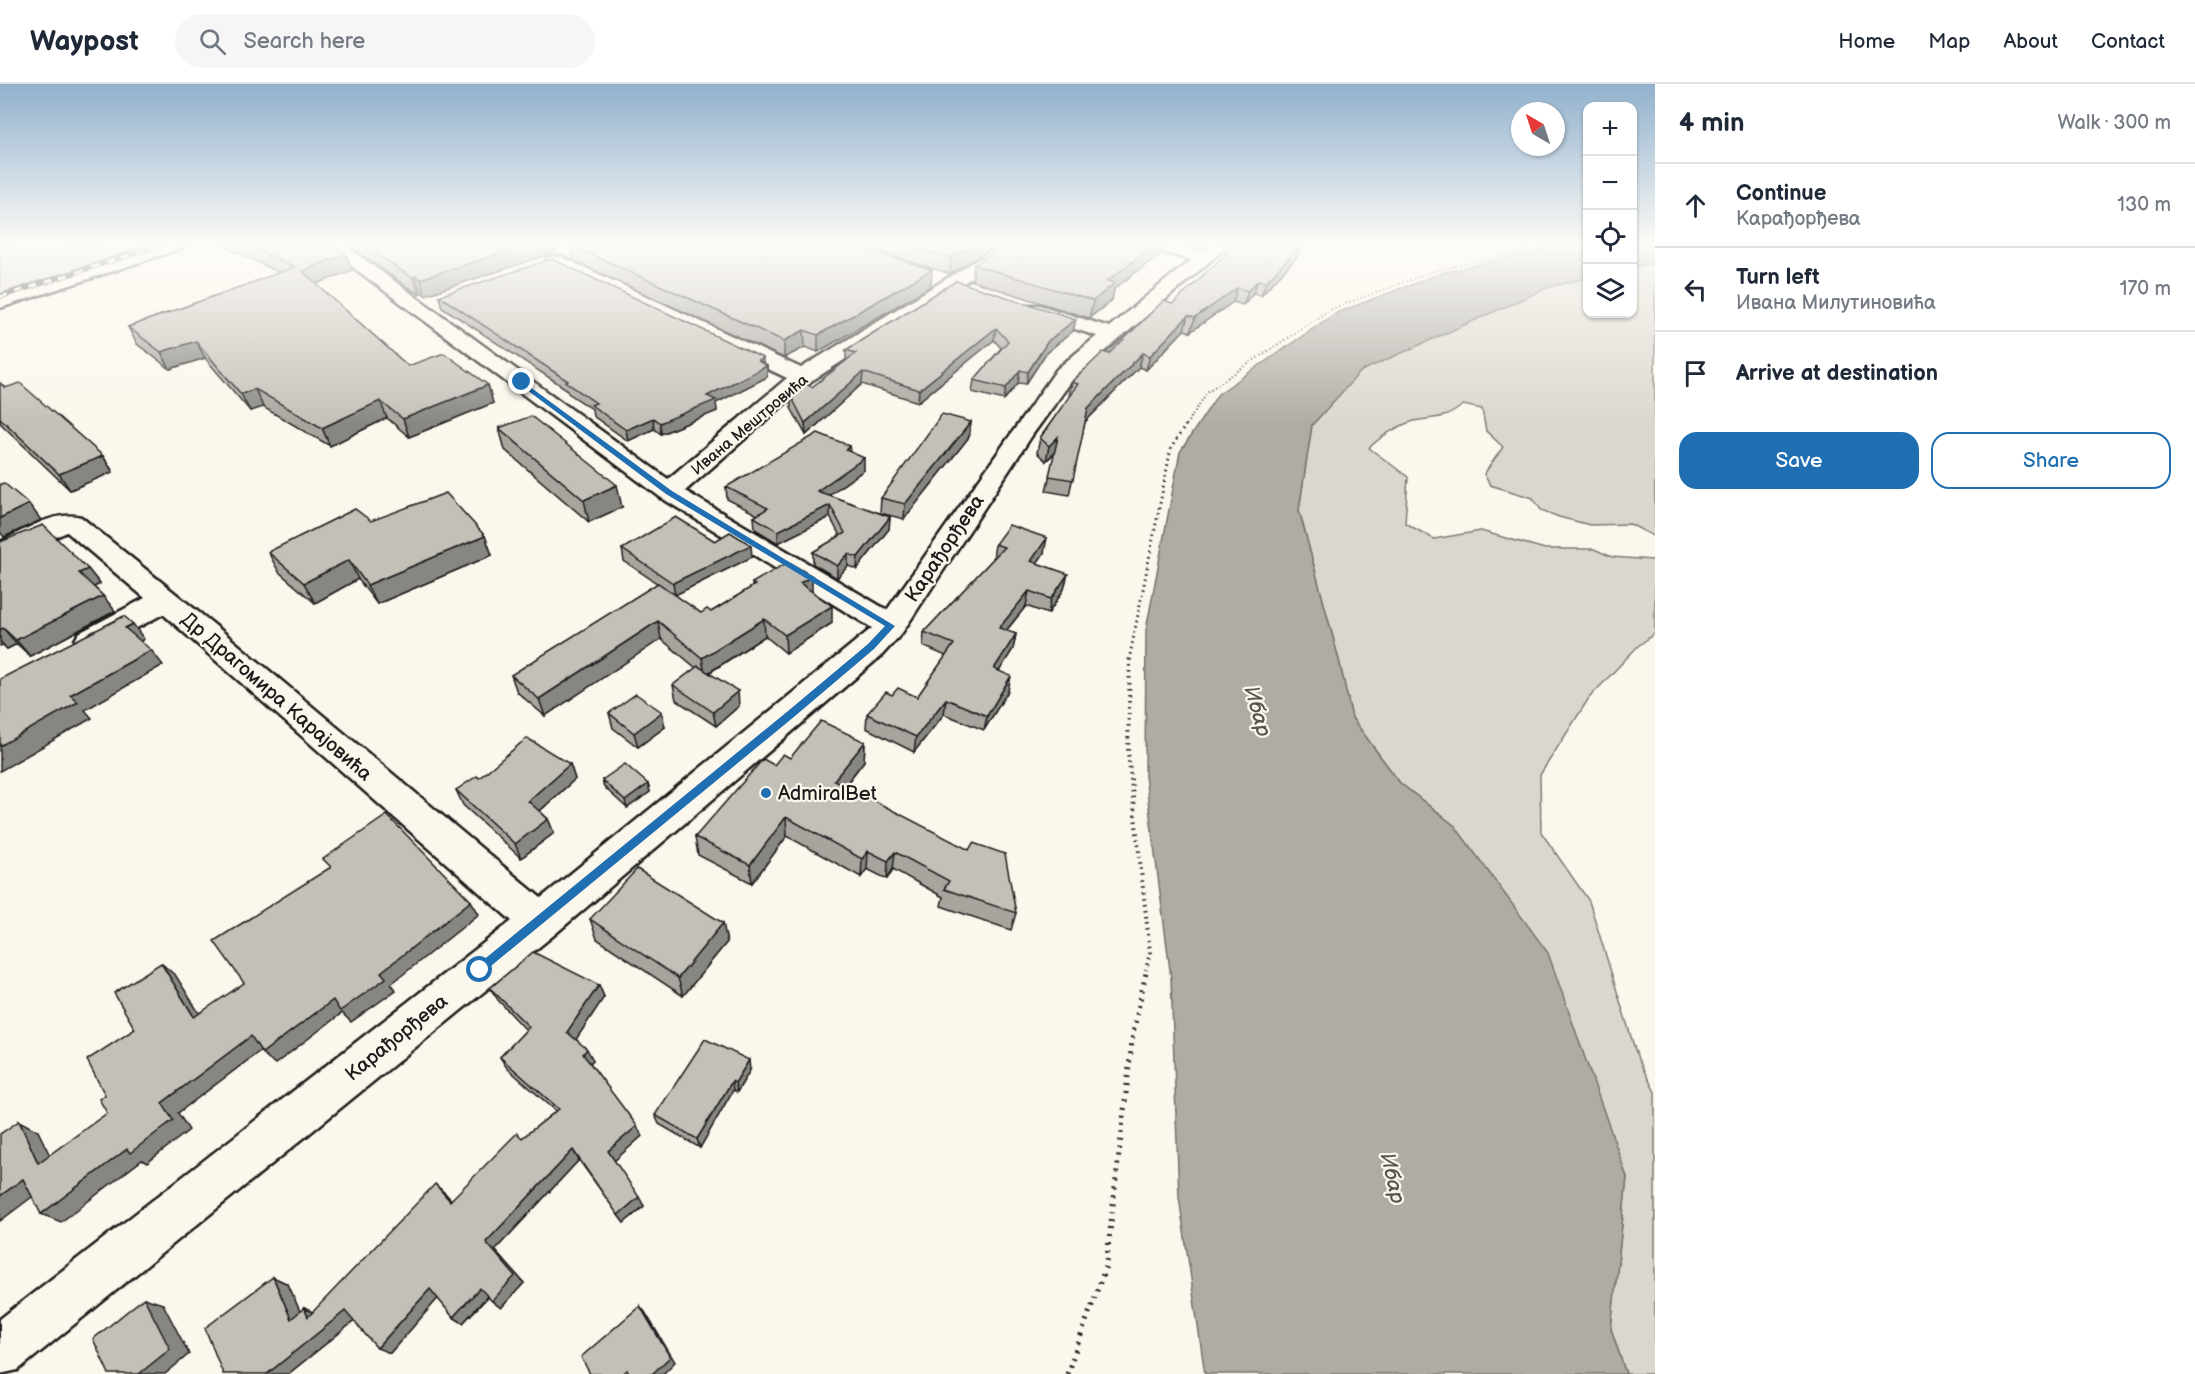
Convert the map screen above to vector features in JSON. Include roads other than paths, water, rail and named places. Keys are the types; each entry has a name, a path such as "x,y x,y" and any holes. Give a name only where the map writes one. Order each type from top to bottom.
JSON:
{"street":[{"path":"426,304 522,382 669,492 891,626"},
{"path":"659,304 802,377"},
{"name":"Ивана Мештровића","path":"669,492 802,377 919,304"},
{"path":"1016,304 1111,334"},
{"name":"Карађорђева","path":"0,1352 541,922 871,647 891,626 1023,431 1065,374 1148,304"},
{"name":"Др Драгомира Карајовића","path":"0,553 54,527 72,524 165,600 541,922"},
{"path":"62,655 165,600"}],"water":[{"name":"Ибар","path":"1359,304 1511,304 1361,371 1312,425 1299,510 1352,718 1400,783 1455,826 1548,953 1627,1177 1611,1329 1626,1374 1205,1374 1179,1197 1171,978 1145,776 1146,630 1180,452 1218,394 1336,313"}],"place":[{"name":"AdmiralBet","path":"766,793"}]}
